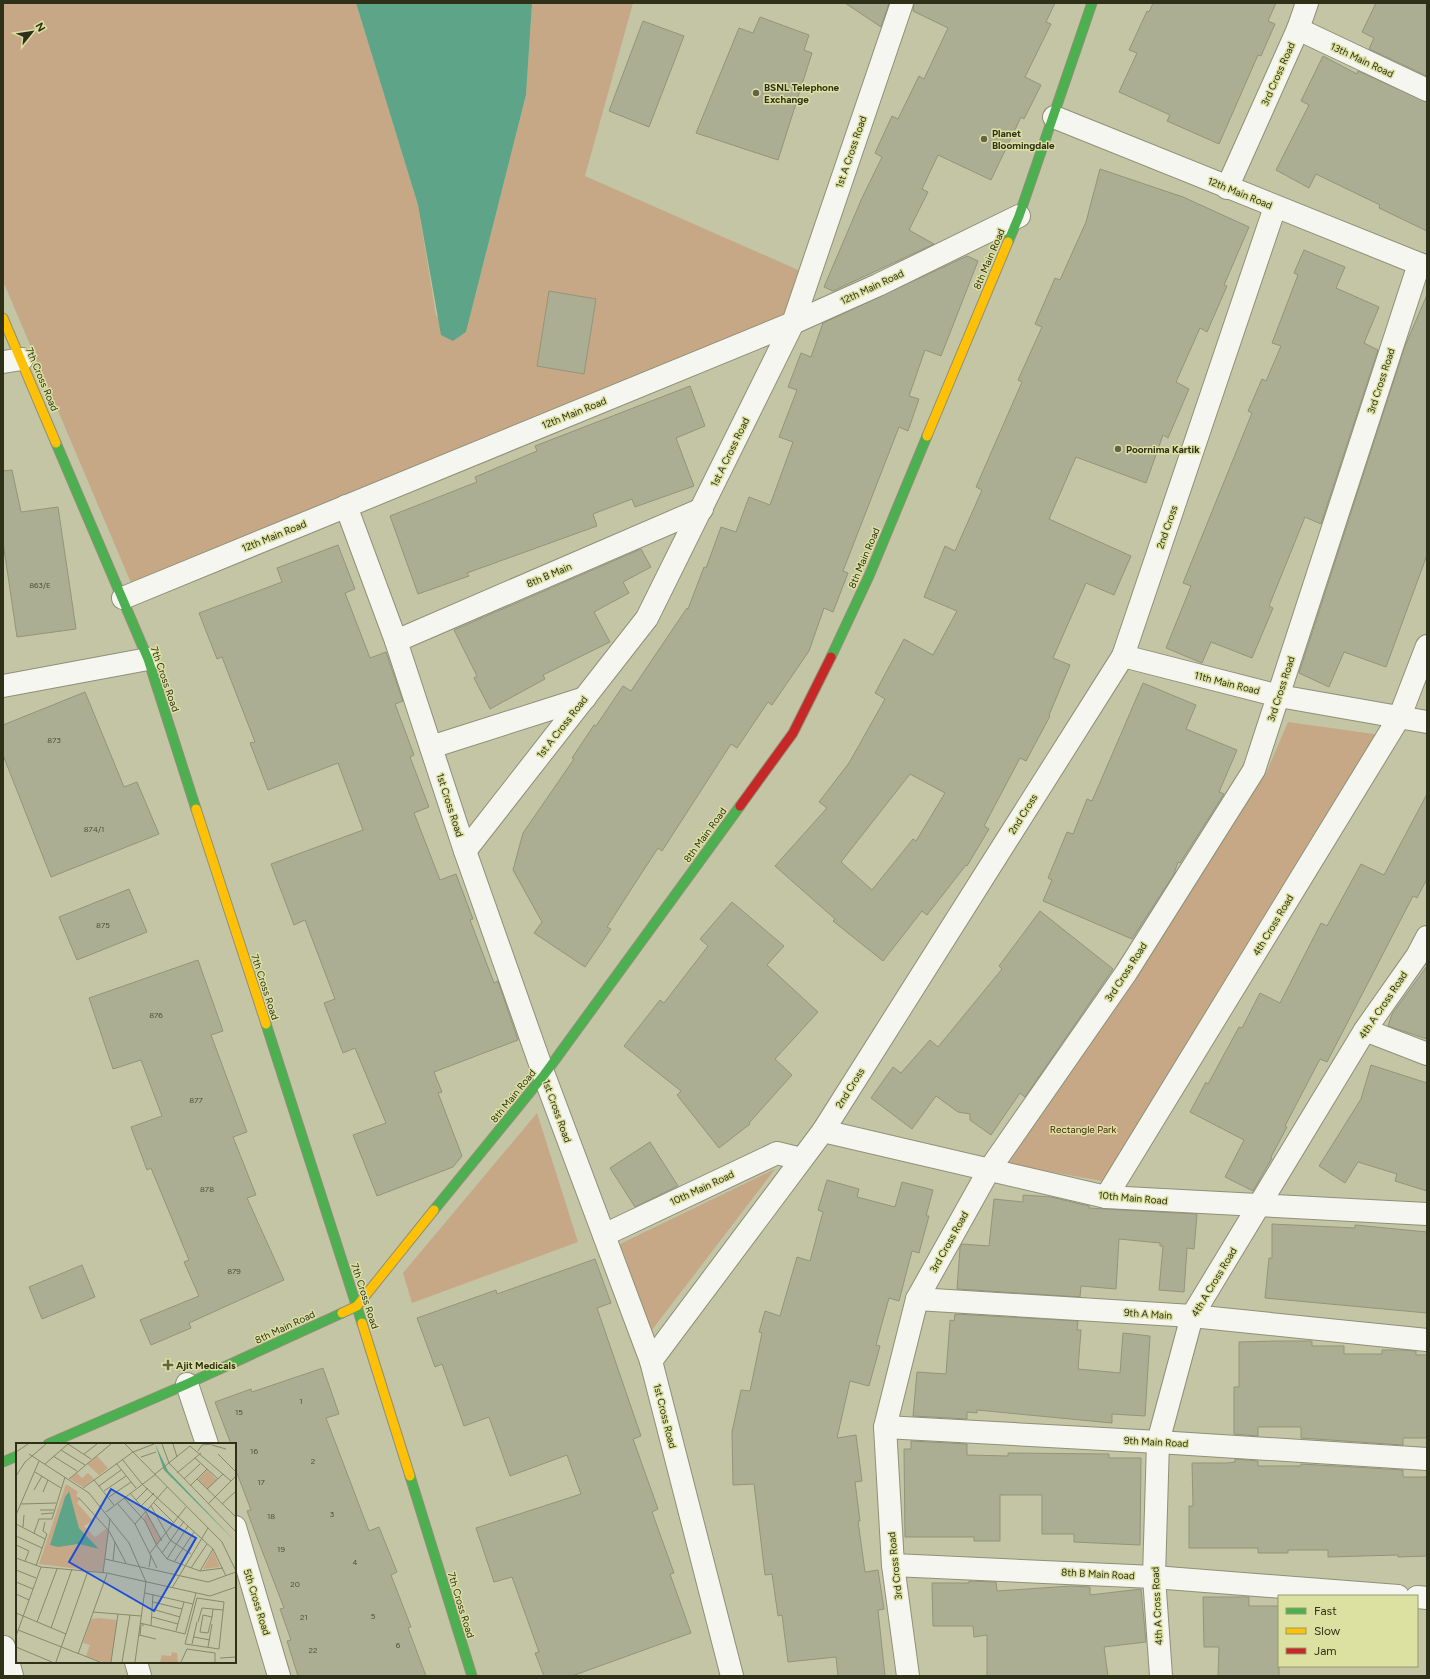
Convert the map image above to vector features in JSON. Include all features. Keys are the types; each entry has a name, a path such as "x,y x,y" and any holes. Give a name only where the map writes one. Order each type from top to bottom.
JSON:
{"street":[{"name":"1st A Cross Road","path":"465,851 647,618 793,323 902,3"},
{"name":"8th Main Road","path":"50,1443 187,1384 357,1306 544,1075 793,733 814,693 869,576 1019,216 1092,3"},
{"name":"3rd Cross Road","path":"1227,188 1298,29 1307,3"},
{"name":"13th Main Road","path":"1298,29 1427,90"},
{"name":"12th Main Road","path":"1054,116 1227,188 1423,266"},
{"name":"2nd Cross","path":"650,1361 822,1131 1123,656 1275,207"},
{"name":"12th Main Road","path":"123,598 793,323 878,285 1019,216"},
{"name":"3rd Cross Road","path":"908,1676 893,1565 885,1427 917,1299 989,1170 1126,973 1254,770 1423,266"},
{"name":"7th Cross Road","path":"3,318 12,361 123,598 148,659 357,1306 472,1676"},
{"name":"1st Cross Road","path":"346,506 396,640 465,851 544,1075 650,1361 732,1676"},
{"name":"8th B Main","path":"396,640 702,509"},
{"name":"4th Cross Road","path":"1106,1197 1400,716 1427,646"},
{"name":"11th Main Road","path":"1123,656 1279,696 1400,716 1427,722"},
{"path":"3,686 148,659"},
{"path":"431,747 585,698"},
{"name":"4th A Cross Road","path":"1161,1676 1154,1577 1158,1442 1192,1316 1365,1030 1422,957 1427,937"},
{"path":"1365,1030 1427,1054"},
{"name":"10th Main Road","path":"822,1131 1106,1197 1427,1214"},
{"name":"10th Main Road","path":"604,1235 777,1153 801,1159"},
{"name":"9th A Main","path":"917,1299 1192,1316 1427,1340"},
{"path":"187,1384 207,1443"},
{"name":"9th Main Road","path":"885,1427 1427,1459"},
{"path":"3,1462 16,1456"},
{"name":"5th Cross Road","path":"236,1531 279,1676"},
{"name":"8th B Main Road","path":"893,1565 1154,1577 1385,1595"},
{"path":"8,1645 12,1676"},
{"path":"136,1663 140,1676"}],"green space":[{"path":"3,3 356,3 418,205 436,315 453,341 466,332 526,95 532,3 633,3 585,176 805,273 786,326 137,597 3,281"},
{"name":"Rectangle Park","path":"1288,722 1388,736 1240,962 1102,1181 1008,1164 1267,771"},
{"path":"537,1113 578,1242 412,1303 403,1273"},
{"path":"775,1169 652,1330 620,1244"}],"shaded area":[{"path":"356,3 532,3 526,95 466,332 453,341 441,335 418,205"}],"building":[{"path":"845,3 889,3 881,27"},
{"path":"914,3 1055,3 1046,22 1051,24 1025,77 1041,85 1024,119 1021,117 991,180 938,155 922,189 928,192 909,230 934,244 833,291 824,287 862,198 882,157 875,153 892,116 898,119 919,76 924,79 948,28 913,11"},
{"path":"1153,3 1276,3 1268,21 1275,24 1261,56 1258,55 1219,144 1167,121 1170,115 1119,92 1137,53 1129,50 1147,11 1149,12"},
{"path":"1376,3 1427,3 1427,76 1369,49 1374,38 1362,32"},
{"name":"BSNL Telephone Exchange","path":"760,17 809,35 804,50 812,53 778,160 696,133 739,28 753,33"},
{"path":"643,21 684,36 649,127 609,111"},
{"path":"1323,56 1357,74 1358,71 1427,102 1427,231 1379,208 1380,205 1316,174 1309,188 1276,170 1309,105 1301,101"},
{"path":"1100,169 1183,197 1249,227 1224,285 1227,286 1207,332 1200,328 1176,382 1189,389 1168,438 1163,435 1146,483 1076,457 1049,519 1131,556 1114,595 1086,583 1053,658 1070,665 1049,715 1050,716 1026,761 1020,758 984,826 989,829 967,866 966,865 927,915 922,911 883,961 833,921 835,919 775,866 827,808 819,802 849,763 885,699 875,693 904,639 933,655 957,611 924,597 945,546 955,551 982,490 976,487 1022,382 1018,380 1042,327 1035,324 1055,278 1060,280 1086,222","holes":["910,774 945,793 916,841 913,839 872,890 841,862"]},
{"path":"1304,250 1345,267 1336,288 1379,307 1364,343 1378,350 1321,524 1305,517 1269,606 1273,608 1252,658 1211,642 1202,663 1166,648 1191,586 1183,583 1252,413 1248,411 1262,379 1266,381 1281,346 1272,343 1298,275 1294,273"},
{"path":"967,256 978,261 941,356 925,350 909,396 919,399 908,431 899,427 843,571 848,573 833,612 824,608 809,651 772,705 768,702 737,748 731,744 662,851 658,848 607,927 611,929 585,967 534,933 542,922 513,870 523,833 574,759 572,758 594,725 596,726 623,686 631,691 687,608 688,609 704,567 706,568 721,527 736,532 749,497 770,505 793,442 779,437 797,390 788,387 801,353 811,357 823,323"},
{"path":"549,291 596,299 584,374 537,366"},
{"path":"1427,295 1427,555 1386,667 1344,652 1329,687 1299,673 1405,346"},
{"path":"690,386 705,426 676,438 694,486 635,507 632,499 593,514 597,526 467,573 469,576 418,594 390,516 477,482 475,477 537,451 535,446"},
{"path":"12,470 21,512 58,507 76,629 17,637 3,542 3,471"},
{"path":"338,545 355,589 345,593 370,658 386,652 403,701 395,704 414,755 410,757 429,807 414,813 440,880 456,874 473,919 470,920 494,983 498,981 518,1040 434,1072 442,1092 438,1093 462,1156 453,1167 377,1196 353,1135 386,1123 355,1048 343,1053 324,1003 335,999 305,920 294,925 271,864 363,830 338,763 268,790 250,743 255,742 222,657 217,659 199,613 282,582 277,568"},
{"path":"641,549 651,567 623,582 629,593 594,612 610,642 543,675 545,679 490,709 474,678 477,676 454,630"},
{"path":"1143,683 1196,705 1186,729 1237,750 1219,792 1224,794 1180,863 1178,862 1174,874 1132,939 1043,901 1052,880 1048,878 1067,832 1073,834 1087,799 1092,801"},
{"path":"85,692 124,787 137,782 159,834 51,877 3,755 3,725"},
{"path":"1427,794 1427,879 1417,898 1413,896 1327,1062 1320,1059 1285,1126 1287,1127 1271,1157 1272,1158 1253,1191 1225,1177 1244,1140 1190,1112 1206,1082 1208,1084 1239,1027 1242,1028 1260,993 1280,1003 1321,923 1327,926 1361,864 1384,875"},
{"path":"129,889 147,932 77,960 59,917"},
{"path":"732,902 784,946 767,965 818,1012 775,1059 792,1075 749,1123 750,1124 719,1148 677,1095 681,1091 624,1046 660,1000 664,1003 708,946 700,939"},
{"path":"1040,911 1113,969 1025,1097 1020,1093 991,1135 970,1120 970,1114 958,1112 936,1096 912,1129 871,1098 893,1067 901,1073 930,1040 938,1047 1002,969 999,966"},
{"path":"198,960 223,1031 211,1035 247,1132 233,1137 256,1195 247,1198 284,1280 189,1323 191,1328 151,1345 140,1320 199,1296 184,1262 189,1260 151,1168 147,1170 131,1127 162,1116 141,1060 113,1069 89,998"},
{"path":"1427,966 1427,1039 1388,1026 1392,1014"},
{"path":"1371,1065 1427,1083 1427,1191 1395,1181 1397,1174 1358,1162 1345,1183 1319,1166 1361,1099"},
{"path":"650,1142 678,1186 635,1207 610,1168"},
{"path":"827,1180 859,1189 857,1197 895,1207 902,1182 933,1190 926,1216 929,1216 919,1253 912,1251 899,1301 889,1298 876,1345 880,1346 869,1386 850,1381 837,1438 856,1435 862,1481 855,1482 860,1521 858,1521 865,1572 878,1570 884,1609 878,1610 885,1676 838,1676 836,1657 788,1662 782,1615 778,1616 772,1574 765,1575 754,1484 733,1485 732,1432 741,1390 750,1391 762,1333 759,1332 765,1311 780,1316 797,1257 810,1261 823,1212 818,1210"},
{"path":"1023,1195 1051,1197 1089,1206 1089,1208 1197,1214 1194,1249 1187,1248 1184,1292 1159,1290 1163,1246 1160,1246 1160,1243 1119,1239 1116,1289 1081,1286 1080,1297 957,1289 960,1248 962,1244 989,1246 994,1199 1023,1202"},
{"path":"1272,1224 1355,1228 1355,1225 1427,1232 1427,1313 1265,1298 1269,1258 1272,1258"},
{"path":"595,1259 611,1303 597,1308 641,1436 633,1439 658,1509 652,1512 674,1573 670,1574 691,1633 572,1676 544,1676 535,1653 539,1652 512,1577 494,1582 476,1528 581,1494 567,1455 510,1476 489,1417 464,1426 442,1364 435,1367 417,1318 496,1290 497,1294"},
{"path":"82,1265 95,1297 42,1319 29,1287"},
{"path":"955,1314 1078,1321 1077,1330 1081,1330 1078,1369 1120,1373 1123,1333 1150,1336 1145,1416 1112,1414 1112,1423 977,1410 977,1413 967,1412 967,1419 913,1416 917,1372 946,1374 950,1320 954,1321"},
{"path":"1312,1341 1312,1346 1344,1346 1344,1354 1382,1354 1382,1350 1402,1350 1416,1351 1416,1355 1427,1355 1427,1438 1403,1438 1403,1445 1301,1438 1301,1427 1258,1427 1258,1436 1234,1434 1234,1387 1239,1387 1239,1342"},
{"path":"323,1368 339,1414 326,1418 369,1531 379,1527 397,1572 391,1575 411,1627 408,1628 426,1676 298,1676 287,1641 291,1640 280,1609 284,1608 247,1511 251,1510 236,1471 236,1443 231,1443 215,1402 251,1389 252,1392"},
{"path":"911,1441 967,1444 967,1455 1008,1456 1008,1453 1109,1454 1109,1458 1141,1458 1140,1545 1074,1542 1074,1534 1042,1534 1042,1495 1000,1495 1000,1541 974,1541 974,1537 905,1537 904,1449 911,1449"},
{"path":"1235,1459 1258,1461 1258,1466 1301,1466 1301,1464 1403,1470 1403,1477 1427,1477 1427,1556 1398,1557 1398,1555 1328,1557 1328,1550 1288,1550 1288,1553 1258,1553 1258,1548 1189,1548 1189,1506 1193,1506 1192,1463 1227,1463 1235,1462"},
{"path":"969,1581 996,1582 997,1591 1071,1586 1090,1587 1090,1595 1141,1589 1146,1642 1104,1647 1108,1676 987,1676 987,1635 974,1637 973,1626 933,1626 932,1583 969,1583"},
{"path":"1203,1597 1249,1597 1249,1606 1278,1606 1279,1676 1218,1676 1219,1647 1204,1647"}],"traffic: fast":[{"path":"1008,242 1019,216 1092,3"},
{"path":"831,657 869,576 927,436"},
{"path":"56,443 148,659 196,809"},
{"path":"434,1210 544,1075 740,806"},
{"path":"266,1024 362,1323"},
{"path":"50,1443 187,1384 342,1313"},
{"path":"3,1462 16,1456"},
{"path":"410,1476 472,1676"}],"traffic: slow":[{"path":"927,436 1008,242"},
{"path":"3,318 56,443"},
{"path":"196,809 266,1024"},
{"path":"342,1313 357,1306 434,1210"},
{"path":"362,1323 410,1476"}],"traffic: jam":[{"path":"740,806 793,733 831,657"}],"place":[{"name":"BSNL Telephone Exchange","path":"756,93"},
{"name":"Planet Bloomingdale","path":"984,139"},
{"name":"Poornima Kartik","path":"1118,449"},
{"name":"Ajit Medicals","path":"168,1365"}]}
